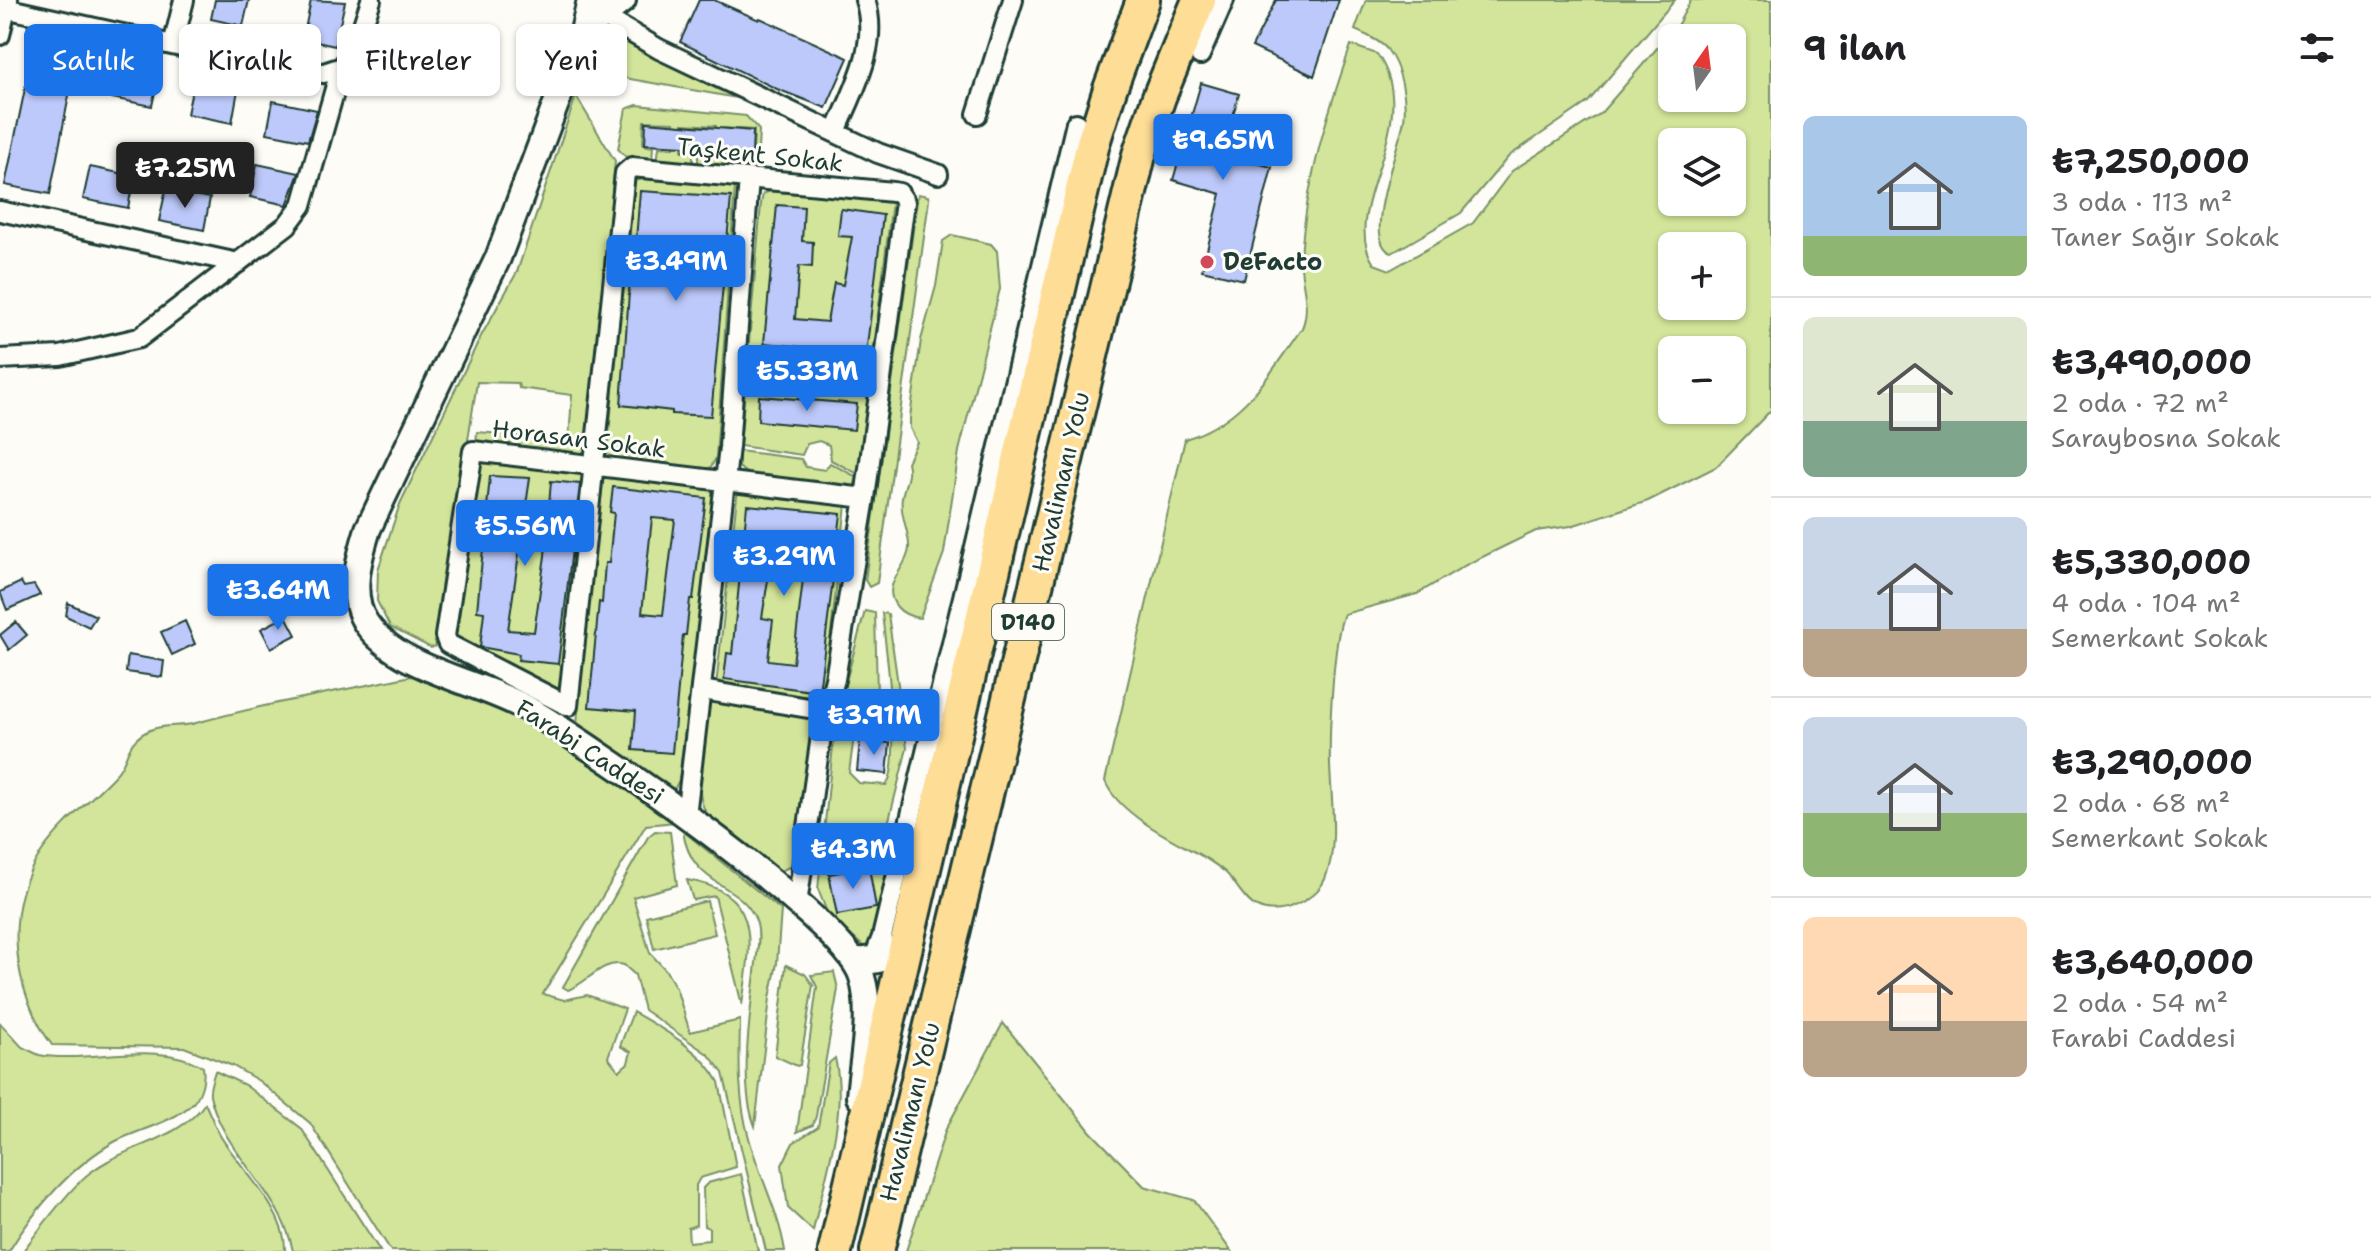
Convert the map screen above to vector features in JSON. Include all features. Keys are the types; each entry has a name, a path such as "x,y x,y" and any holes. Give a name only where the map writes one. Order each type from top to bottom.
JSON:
{"highway":[{"name":"Havalimanı Yolu","path":"835,1251 1093,143 1143,0"},
{"name":"Havalimanı Yolu","path":"877,1251 1139,155 1199,0"},
{"path":"890,1251 919,1077"}],"street":[{"path":"173,45 184,0"},
{"path":"363,24 371,0"},
{"path":"591,14 623,0"},
{"path":"836,132 869,47 871,24 865,0"},
{"path":"977,114 1013,0"},
{"path":"1200,55 1224,0"},
{"path":"0,35 5,5 294,72 324,73 337,69"},
{"path":"591,14 878,153 938,174"},
{"name":"Farabi Caddesi","path":"591,14 498,258 372,518 361,552 356,592 359,610 367,625 393,649 523,706 611,762 686,816 797,904 827,929 853,959 862,977 866,1012 851,1183"},
{"path":"0,359 60,356 139,338 287,225 300,210 337,84"},
{"path":"853,959 875,955 882,937 1076,123"},
{"name":"Taşkent Sokak","path":"595,465 625,173 632,167 639,167 893,192 903,197 904,216 865,498"},
{"path":"686,816 726,481 749,178"},
{"path":"0,211 244,258 250,264 144,344 74,361 0,367"},
{"name":"Horasan Sokak","path":"595,465 568,706 455,649 448,644 445,636 473,451 595,465 865,498"},
{"path":"797,904 826,711 835,679 865,498"},
{"path":"702,690 826,711"},
{"path":"853,959 880,961 907,940"}],"green space":[{"path":"1366,0 1675,0 1588,102 1509,156 1461,213 1392,253 1383,245 1381,213 1404,120 1404,92 1396,65 1387,49 1355,30"},
{"path":"1691,0 1771,0 1771,410 1716,467 1648,501 1571,526 1536,531 1466,565 1417,594 1344,614 1334,665 1331,710 1333,838 1329,866 1320,887 1305,900 1286,909 1257,907 1248,901 1221,869 1130,812 1105,781 1185,439 1206,431 1239,409 1266,379 1302,328 1306,301 1301,256 1308,202 1326,123 1351,45 1377,54 1390,81 1392,108 1388,136 1365,217 1365,242 1374,264 1390,270 1473,223 1512,171 1601,113 1658,47 1658,112 1746,112 1746,24 1678,24"},
{"path":"627,42 648,55 737,98 627,78"},
{"path":"576,96 615,161 588,449 578,455 476,444 477,432 569,439 572,395 519,388 518,383 477,382 436,646 431,648 390,627 377,601 378,570 400,504 480,338 517,272"},
{"path":"637,105 746,116 759,130 757,170 735,168 735,155 753,155 754,130 724,128 723,154 731,155 731,168 698,165 698,153 715,153 716,126 683,124 682,151 693,152 693,165 657,162 659,147 674,148 674,122 644,121 643,145 653,147 652,161 628,159 618,149 626,109"},
{"path":"644,179 735,187 716,458 706,470 607,459 630,190 634,181"},
{"path":"770,191 892,202 858,474 831,460 829,445 819,441 807,444 802,455 740,446 761,204 763,194"},
{"path":"918,194 928,196 929,200 877,583 869,587 865,580"},
{"path":"952,235 991,244 997,251 1000,289 959,451 944,553 920,618 899,609 891,591 909,548 901,504 908,476 907,462 917,442 910,428 910,417 921,340 936,286 943,241"},
{"path":"739,451 801,459 806,467 825,470 830,463 857,477 854,488 748,475 739,467"},
{"path":"478,458 587,473 559,692 459,642 455,636"},
{"path":"604,474 715,486 679,780 675,788 668,789 577,726 581,664"},
{"path":"739,492 846,505 823,700 716,686"},
{"path":"865,611 875,613 877,693 869,696 855,729 849,773 859,783 886,785 891,773 893,730 882,613 888,614 907,748 884,840 895,864 873,955 828,915 818,889 836,718"},
{"path":"412,676 475,694 549,731 675,822 646,825 543,994 564,1000 587,995 625,1009 608,1057 619,1071 628,1063 631,1052 620,1046 633,1012 681,1042 703,1060 719,1082 736,1167 700,1178 696,1185 696,1225 688,1228 689,1242 709,1240 709,1228 704,1226 703,1188 708,1183 741,1174 758,1251 391,1251 310,1123 259,1081 233,1066 184,1047 52,1045 38,1023 28,1000 17,949 17,923 29,873 58,831 119,770 135,740 160,727 192,724"},
{"path":"713,701 817,717 796,864 778,872 708,816 703,805 699,762 707,705"},
{"path":"655,831 670,832 677,885 633,897 650,953 665,969 676,988 690,1032 740,1020 740,1080 745,1124 785,1251 766,1251 723,1073 709,1055 644,1010 635,975 624,965 609,965 575,987 568,990 563,987 648,837"},
{"path":"683,831 781,910 755,1126 750,1110 747,1071 757,924 742,900 696,864"},
{"path":"687,880 712,886 730,897 741,910 749,944 742,1005 715,896 693,900"},
{"path":"707,901 715,934 654,949 646,916"},
{"path":"786,965 805,974 813,985 800,1065 797,1066 775,1056"},
{"path":"834,972 838,989 816,1116 813,1125 797,1132 817,987 811,975"},
{"path":"0,1023 22,1047 39,1055 165,1055 185,1059 203,1067 204,1071 201,1089 194,1102 167,1120 116,1141 85,1162 43,1204 9,1251 0,1251"},
{"path":"1003,1023 1091,1132 1144,1186 1194,1200 1231,1251 906,1251 946,1129"},
{"path":"835,1058 839,1100 837,1122 813,1231 788,1208 782,1165 793,1143 818,1127 829,1063"},
{"path":"215,1071 245,1085 301,1128 380,1251 293,1251 287,1229 277,1210 217,1116 210,1095"},
{"path":"205,1103 221,1137 271,1206 284,1236 285,1251 23,1251 83,1178 120,1155 168,1134 195,1115"}],"building":[{"path":"215,0 249,0 243,24 211,19"},
{"path":"311,0 345,2 340,24 337,24 335,46 321,43 321,24 306,24"},
{"path":"699,0 714,0 848,58 826,108 777,89 680,42"},
{"path":"1276,0 1339,0 1314,76 1252,47"},
{"path":"1201,83 1239,94 1222,155 1272,167 1244,280 1202,270 1221,194 1173,180"},
{"path":"24,93 24,96 69,96 50,194 5,185"},
{"path":"107,96 154,96 152,106"},
{"path":"191,96 237,96 232,123 187,114"},
{"path":"273,101 317,110 308,141 267,133"},
{"path":"646,122 753,131 752,154 645,144"},
{"path":"257,164 299,173 287,205 250,197"},
{"path":"90,167 134,176 128,208 83,199"},
{"path":"166,189 210,198 204,230 159,221"},
{"path":"640,191 731,197 711,416 672,414 672,411 621,405 631,264 634,264"},
{"path":"777,205 804,207 802,241 813,242 812,267 799,266 795,319 827,322 834,283 843,285 852,237 838,236 841,209 883,215 866,354 764,343"},
{"path":"759,396 857,404 854,430 758,421"},
{"path":"490,476 530,478 508,630 534,632 545,556 551,481 580,484 558,664 518,660 519,654 480,647 484,612 477,611"},
{"path":"613,487 706,498 693,599 690,599 686,635 683,635 672,753 633,750 636,711 589,707 599,602 602,603 605,563 609,563 614,513 610,512","holes":["652,518 675,520 663,615 642,613"]},
{"path":"747,505 841,514 819,692 724,679 727,653 732,654","holes":["770,567 804,571 793,663 768,660 773,620 762,618"]},
{"path":"21,582 24,587 34,585 40,595 7,610 0,592"},
{"path":"68,603 96,616 89,627 66,616"},
{"path":"286,616 296,635 271,648 261,629"},
{"path":"185,621 195,644 172,655 161,632"},
{"path":"16,622 27,635 9,650 0,635"},
{"path":"128,655 164,661 162,677 126,672"},
{"path":"860,740 890,743 887,774 857,771"},
{"path":"869,867 876,908 837,915 829,874"}],"place":[{"name":"DeFacto","path":"1207,262"}]}
